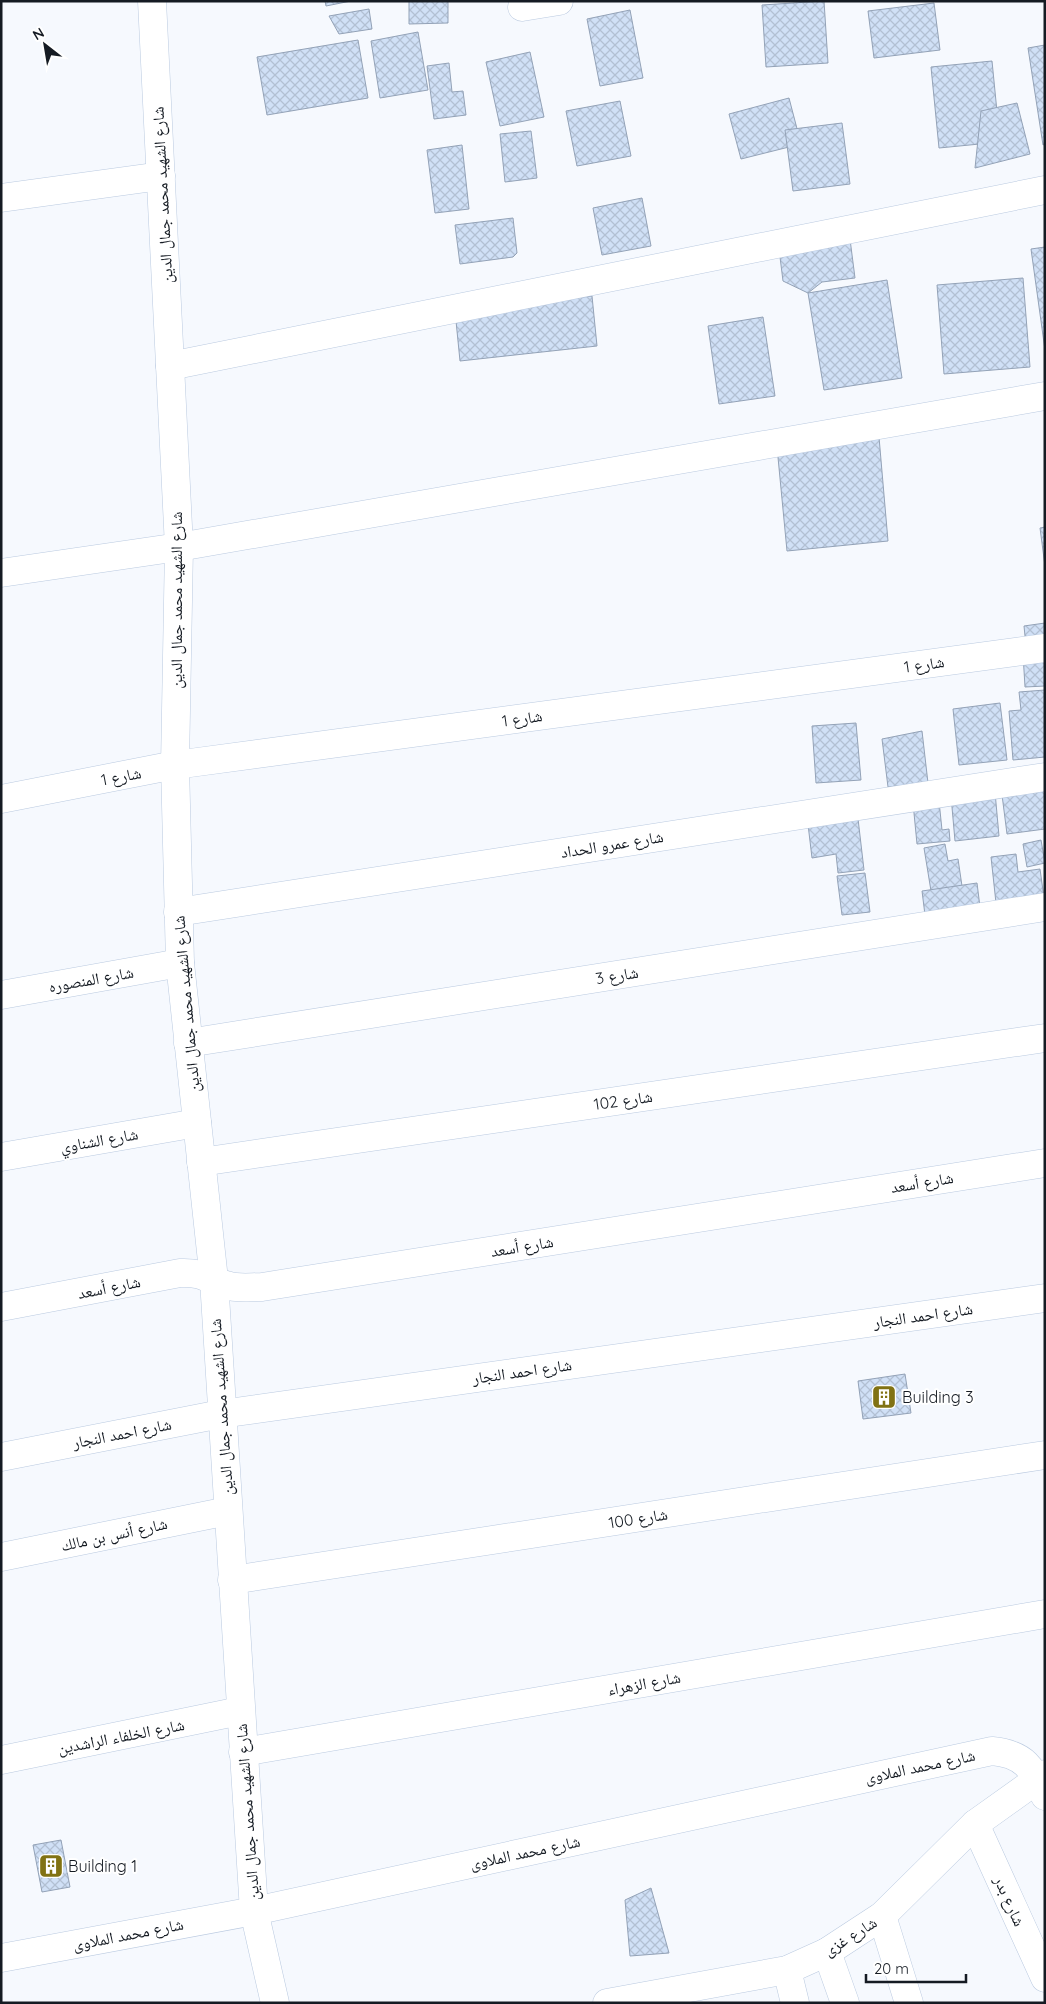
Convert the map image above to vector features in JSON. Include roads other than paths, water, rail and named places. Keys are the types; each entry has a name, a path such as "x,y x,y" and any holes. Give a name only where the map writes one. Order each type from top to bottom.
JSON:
{"street":[{"name":"شارع الشهيد محمد جمال الدين","path":"152,1 178,547 174,765 180,963 214,1280 254,1911 275,2003"},
{"path":"522,7 559,1"},
{"path":"1,198 161,176"},
{"path":"170,366 1045,190"},
{"path":"1,573 178,547 1045,396"},
{"name":"شارع 1","path":"1,799 174,765 1045,648"},
{"name":"شارع عمرو الحداد","path":"178,912 1045,777"},
{"name":"شارع 3","path":"188,1043 1045,907"},
{"name":"شارع المنصوره","path":"1,995 180,963"},
{"name":"شارع 102","path":"201,1162 1045,1038"},
{"name":"شارع الشناوي","path":"1,1157 197,1123"},
{"name":"شارع أسعد","path":"1,1307 192,1272 204,1275 228,1286 262,1287 1045,1163"},
{"name":"شارع احمد النجار","path":"1,1457 221,1414 1045,1298"},
{"name":"شارع 100","path":"232,1580 1045,1455"},
{"name":"شارع أنس بن مالك","path":"1,1557 228,1511"},
{"name":"شارع الزهراء","path":"243,1752 1045,1614"},
{"name":"شارع الخلفاء الراشدين","path":"1,1760 240,1711"},
{"name":"شارع محمد الملاوى","path":"1,1958 254,1911 992,1751 1006,1752 1019,1757 1030,1766 1042,1783"},
{"name":"شارع غزى","path":"607,2003 712,1993 786,1970 827,1952 882,1916 975,1824 1042,1783"},
{"name":"شارع بدر","path":"975,1824 1045,1978"},
{"path":"882,1916 909,2003"},
{"path":"827,1952 845,2003"},
{"path":"786,1970 795,2003"}],"place":[{"name":"Building 3","path":"884,1397"},
{"name":"Building 1","path":"51,1866"}]}
